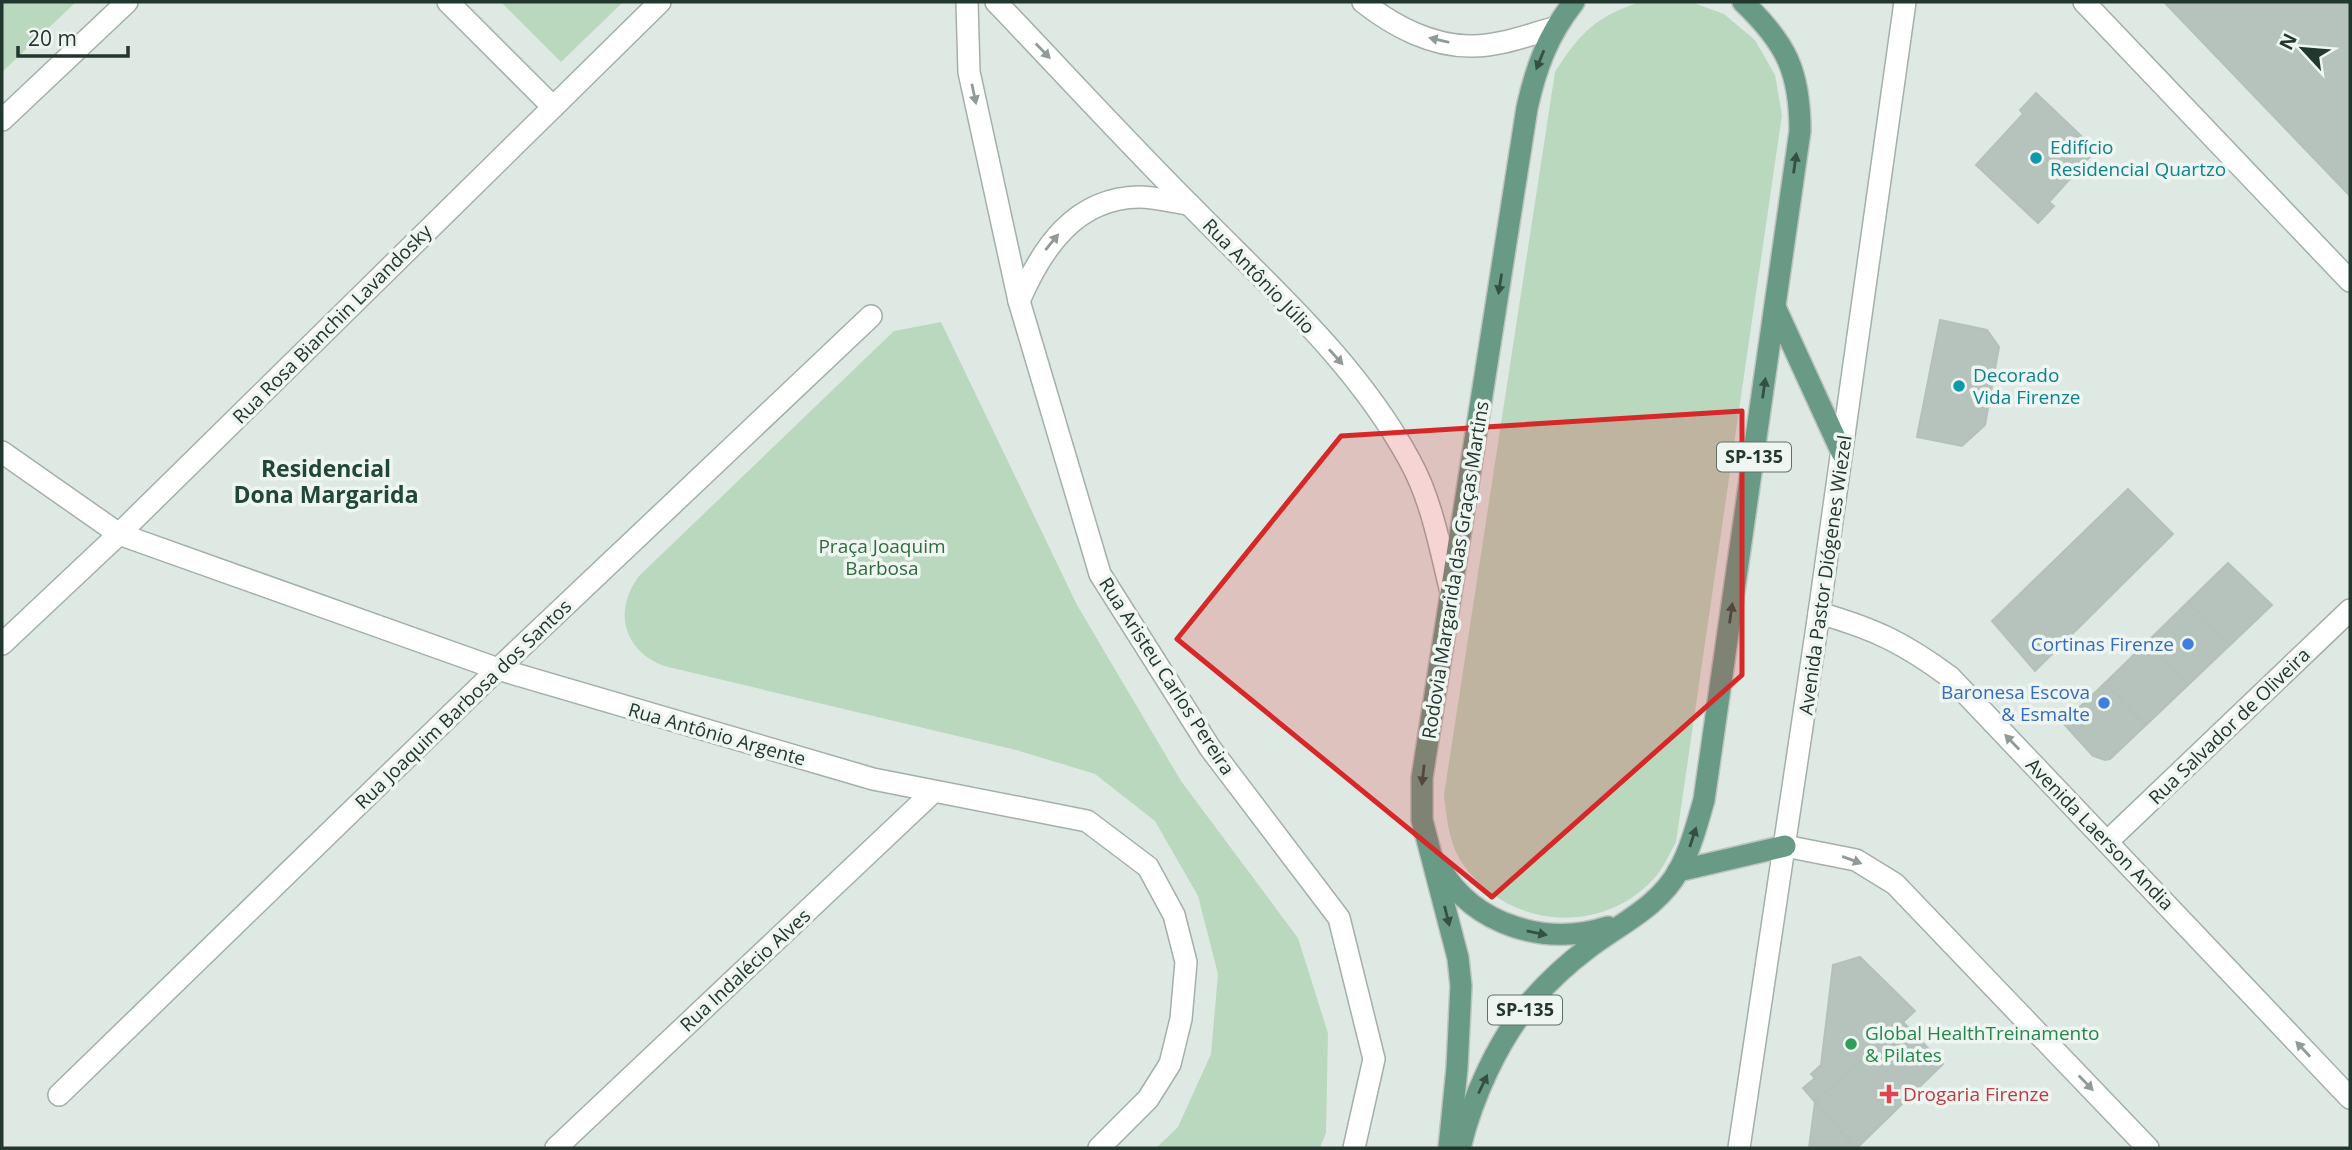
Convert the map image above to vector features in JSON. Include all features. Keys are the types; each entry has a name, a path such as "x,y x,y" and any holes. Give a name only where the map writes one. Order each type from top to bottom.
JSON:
{"main road":[{"name":"Rodovia Margarida das Graças Martins","path":"1449,1148 1461,986 1458,958 1422,820 1422,778 1527,108 1536,69 1553,28 1574,2"},
{"name":"SP-135","path":"1460,1148 1474,1103 1510,1032 1532,1001 1586,949 1642,912 1662,893 1678,871 1692,842 1704,800 1800,131 1800,96 1793,67 1765,23 1743,2"},
{"path":"1776,308 1842,453"},
{"path":"1678,871 1785,846"},
{"path":"1430,850 1452,887 1471,904 1491,917 1519,929 1548,935 1579,935 1606,928 1642,912"}],"street":[{"path":"2,120 127,2"},
{"path":"448,2 553,107"},
{"name":"Rua Rosa Bianchin Lavandosky","path":"2,644 119,534 660,2"},
{"name":"Rua Aristeu Carlos Pereira","path":"967,2 969,72 1019,300 1100,574 1210,748 1339,918 1374,1059 1354,1148"},
{"name":"Rua Antônio Júlio","path":"996,2 1188,204 1305,322 1381,413 1411,462 1421,486 1452,593"},
{"path":"1363,2 1388,22 1433,40 1472,47 1553,28"},
{"name":"Avenida Pastor Diógenes Wiezel","path":"1739,1148 1819,613 1905,2"},
{"path":"2084,2 2350,281"},
{"path":"1019,300 1034,266 1076,216 1106,203 1139,197 1188,204"},
{"name":"Rua Joaquim Barbosa dos Santos","path":"59,1095 498,669 871,316"},
{"name":"Rua Antônio Argente","path":"2,453 119,534 498,669 873,779 1087,821 1148,867 1174,915 1186,962 1181,1018 1170,1064 1148,1099 1099,1148"},
{"name":"Rua Salvador de Oliveira","path":"2107,842 2350,610"},
{"name":"Avenida Laerson Andia","path":"1819,613 1856,624 1908,646 1950,677 2350,1098"},
{"name":"Rua Indalécio Alves","path":"556,1148 933,792"},
{"path":"1785,846 1856,860 1895,884 2148,1148"}],"highlighted area":[{"path":"1742,411 1742,675 1492,897 1177,639 1341,436"}],"green space":[{"path":"2,2 76,2 2,72"},
{"path":"501,2 623,2 561,62"},
{"path":"1640,2 1691,2 1724,14 1755,40 1775,75 1782,115 1676,842 1657,875 1636,895 1612,908 1586,916 1559,917 1533,913 1507,903 1484,888 1465,867 1455,850 1444,795 1555,72 1590,28 1611,14"},
{"name":"Praça Joaquim Barbosa","path":"941,322 1077,605 1181,781 1298,938 1328,1033 1326,1133 1320,1148 1156,1148 1178,1127 1211,1054 1218,974 1198,896 1155,821 1095,774 1016,750 664,666 650,659 631,640 626,628 626,603 639,576 894,331"}],"building":[{"path":"2164,2 2350,2 2350,196"},
{"name":"Edifício Residencial Quartzo","path":"2036,93 2096,150 2049,202 2054,206 2038,223 1976,165 2023,114 2020,110"},
{"name":"Decorado Vida Firenze","path":"1940,320 1987,330 1999,347 1985,425 1962,446 1917,437"},
{"path":"2128,489 2173,534 2035,671 1992,621"},
{"path":"2228,563 2272,605 2230,645 2188,602"},
{"name":"Cortinas Firenze","path":"2188,602 2230,645 2188,685 2147,642"},
{"path":"2147,642 2188,685 2146,725 2105,683"},
{"name":"Baronesa Escova & Esmalte","path":"2105,683 2146,725 2110,759 2105,760 2093,756 2063,723"},
{"name":"Global HealthTreinamento & Pilates","path":"1860,957 1915,1011 1815,1102 1803,1088 1815,1078 1811,1074 1821,1065 1833,965"},
{"path":"1903,1022 1943,1064 1857,1148 1815,1102"},
{"path":"1815,1102 1834,1123 1856,1148 1809,1148"}],"place":[{"name":"Edifício Residencial Quartzo","path":"2036,158"},
{"name":"Decorado Vida Firenze","path":"1959,386"},
{"name":"Cortinas Firenze","path":"2188,644"},
{"name":"Baronesa Escova & Esmalte","path":"2104,703"},
{"name":"Global HealthTreinamento & Pilates","path":"1851,1044"},
{"name":"Drogaria Firenze","path":"1889,1094"}],"district":[{"name":"Residencial Dona Margarida","path":"326,482"}]}
